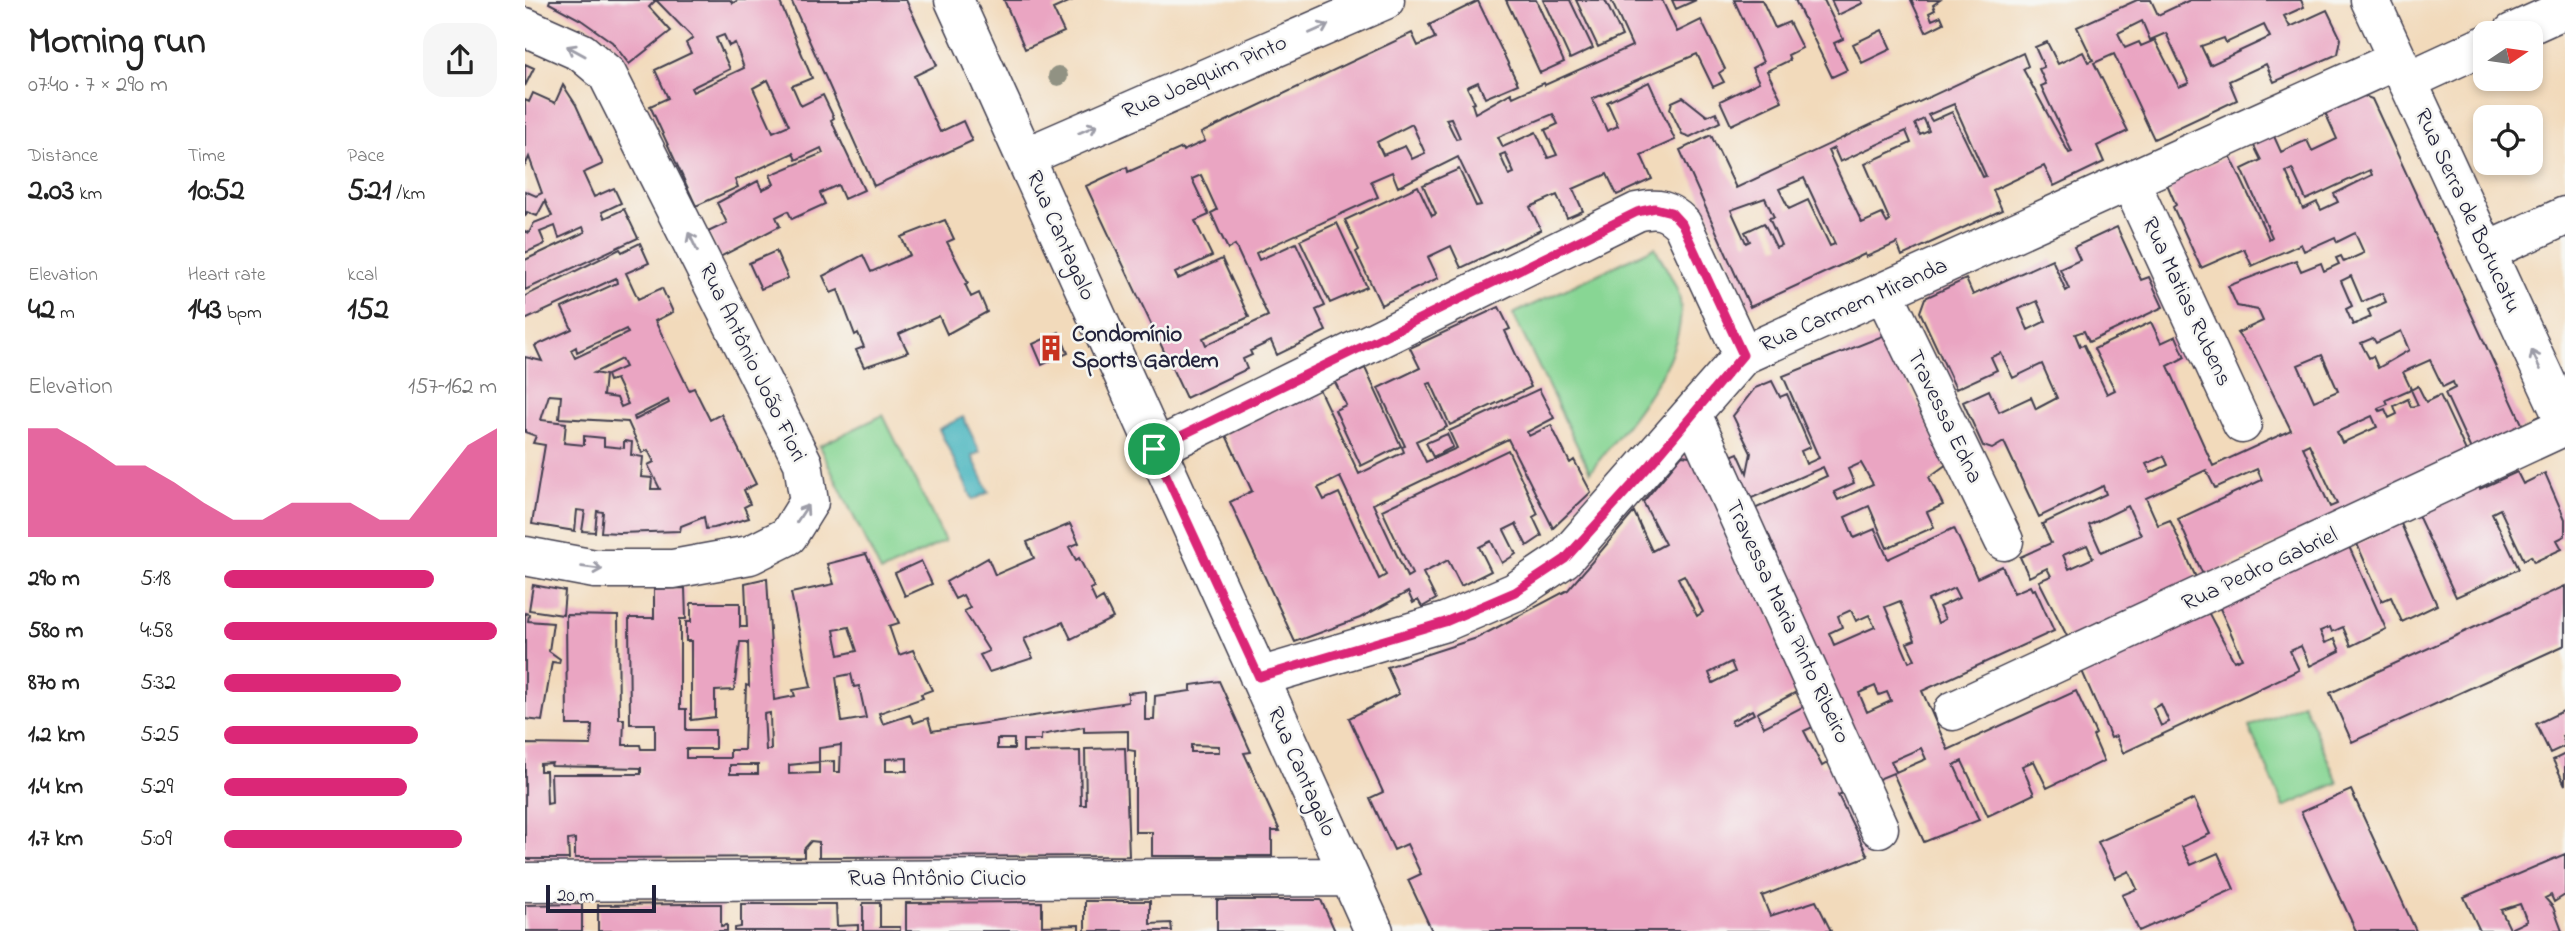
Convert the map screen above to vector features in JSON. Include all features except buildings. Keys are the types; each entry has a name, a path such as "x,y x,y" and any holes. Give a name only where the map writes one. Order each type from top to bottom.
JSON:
{"street":[{"name":"Rua Cantagalo","path":"954,0 1154,449 1374,931"},
{"name":"Rua Joaquim Pinto","path":"1025,157 1385,0"},
{"name":"Rua Serra de Botucatu","path":"2370,0 2565,424"},
{"path":"2538,21 2565,9"},
{"name":"Rua Antônio João Fiori","path":"525,27 581,52 607,74 803,463 809,502 788,536 750,555 737,558 673,569 595,569 525,556"},
{"name":"Rua Carmem Miranda","path":"1259,677 1445,622 1515,592 1565,559 1693,416 1743,355 2130,181 2402,71 2473,50"},
{"name":"Rua Matias Rubens","path":"2130,181 2242,424"},
{"path":"1154,449 1637,212 1655,208 1671,212 1682,224 1743,355"},
{"path":"2486,252 2565,216"},
{"name":"Travessa Edna","path":"1884,293 2004,541"},
{"name":"Travessa Maria Pinto Ribeiro","path":"1693,416 1879,828"},
{"name":"Rua Pedro Gabriel","path":"1953,711 2565,424"},
{"name":"Rua Antônio Ciucio","path":"525,882 1348,877"}],"green space":[{"path":"1655,247 1679,294 1680,323 1674,346 1650,392 1590,472 1513,314"},
{"path":"883,415 945,541 881,572 819,446"},
{"path":"2303,703 2338,783 2284,807 2249,727"}],"water":[{"path":"963,417 980,452 972,456 989,492 973,500 939,429"}],"place":[{"name":"Condomínio Sports Gardem","path":"1051,348"}],"route":[{"path":"1655,208 1671,212 1682,224 1743,355 1693,416 1565,559 1515,592 1445,622 1259,677 1154,449 1637,212 1655,208"}]}
